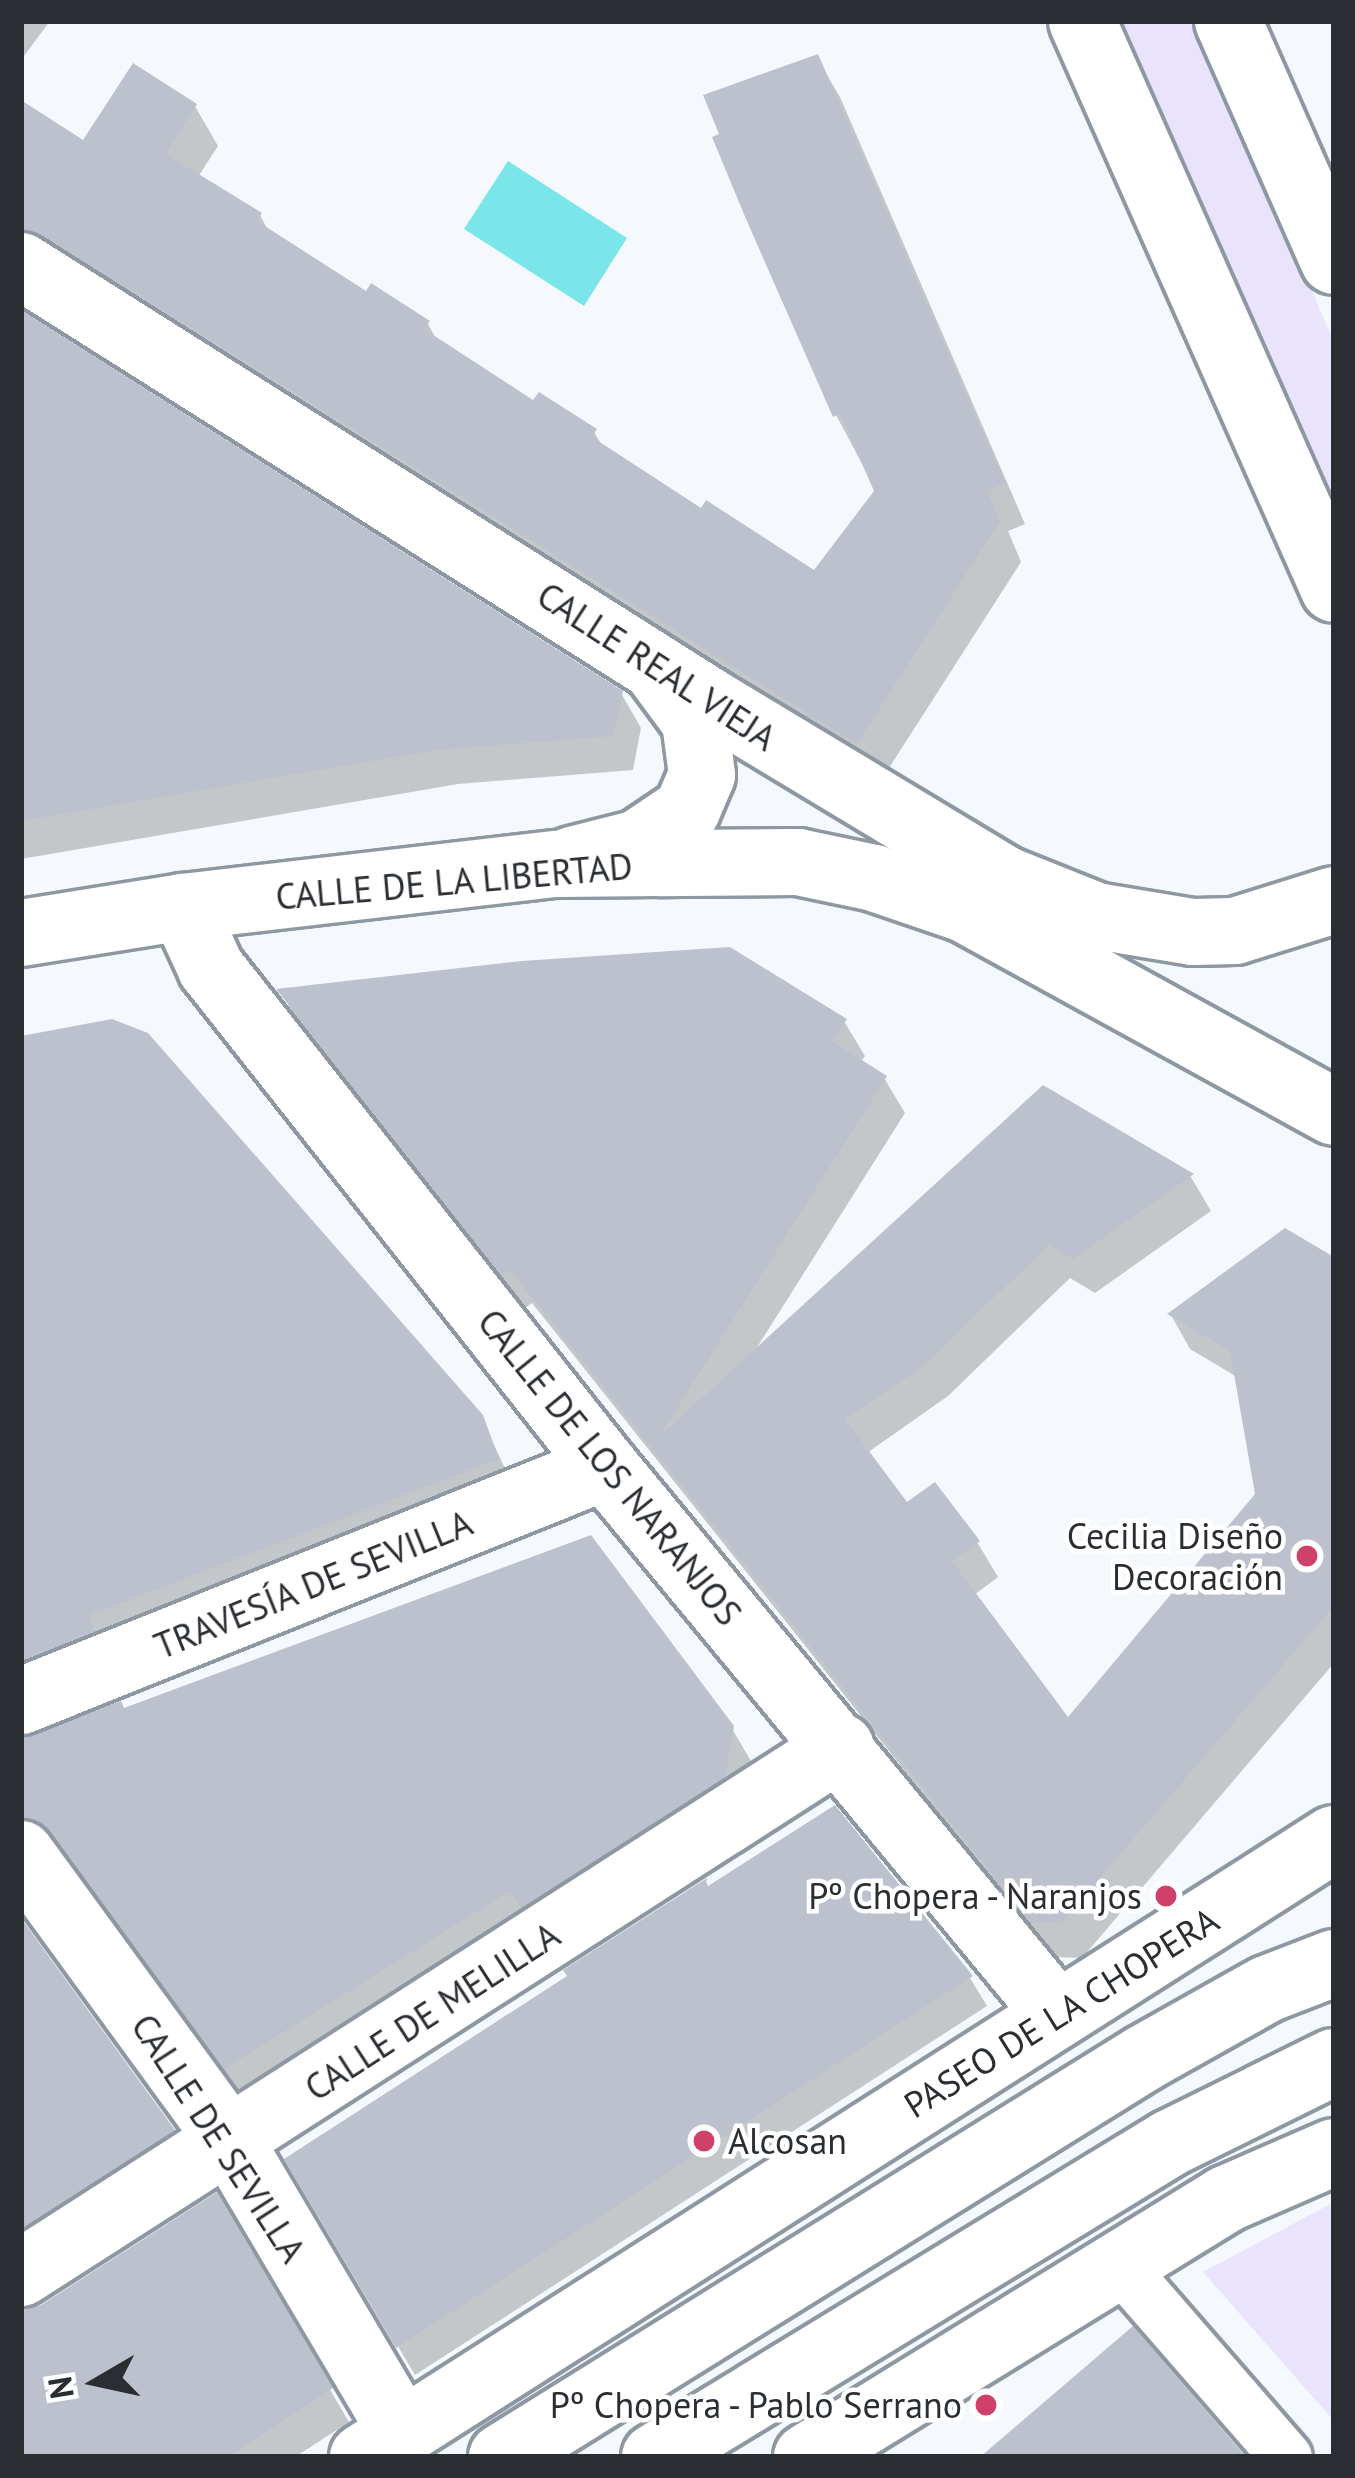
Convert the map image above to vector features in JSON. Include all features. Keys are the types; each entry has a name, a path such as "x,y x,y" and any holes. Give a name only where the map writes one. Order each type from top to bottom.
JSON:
{"main road":[{"path":"1082,21 1334,590"},
{"path":"1228,21 1334,261"},
{"name":"CALLE REAL VIEJA","path":"21,266 960,857 1096,916 1193,932 1234,931 1334,900"},
{"path":"557,864 638,843 687,810 702,775 695,722 649,658"},
{"name":"CALLE DE LA LIBERTAD","path":"21,933 183,907 557,864 798,862 874,878 965,909 1334,1112"},
{"name":"CALLE DE LOS NARANJOS","path":"183,907 211,968 605,1466 1057,2014"},
{"name":"TRAVESÍA DE SEVILLA","path":"21,1701 605,1466"},
{"name":"CALLE DE MELILLA","path":"21,2273 841,1747"},
{"name":"PASEO DE LA CHOPERA","path":"383,2444 1334,1839"},
{"name":"CALLE DE SEVILLA","path":"21,1853 230,2141 383,2444"},
{"path":"502,2457 1144,2058 1268,1989 1334,1963"},
{"path":"655,2457 1170,2143 1334,2062"},
{"path":"819,2454 1226,2199 1334,2152"}],"street":[{"path":"1120,2266 1286,2457"}],"shaded area":[{"path":"1118,21 1195,21 1334,342 1334,518"},
{"path":"1334,2202 1334,2421 1203,2272"}],"water":[{"path":"508,161 627,238 584,306 464,229"}],"building":[{"path":"818,54 1005,483 987,491 1000,521 857,744 41,234 21,229 21,100 83,140 133,63 197,104 166,154 262,213 257,221 366,291 371,283 430,321 424,329 533,400 539,392 597,429 592,437 701,508 706,500 814,570 874,491 840,413 833,417 746,219 712,137 719,134 703,95"},
{"path":"21,310 623,691 614,736 437,750 21,821"},
{"path":"730,947 847,1019 832,1041 887,1076 659,1437 1043,1085 1194,1174 1073,1259 1049,1245 922,1367 845,1419 907,1502 935,1482 980,1541 952,1561 1068,1717 1255,1494 1230,1351 1167,1314 1285,1228 1334,1257 1334,1606 1061,1923 1030,1922 510,1270 502,1276 276,989 522,961"},
{"path":"112,1019 148,1033 483,1415 499,1459 89,1615 95,1631 21,1661 21,1036"},
{"path":"591,1535 734,1726 725,1777 521,1908 510,1891 224,2069 51,1832 37,1820 21,1817 21,1738 121,1701 124,1708"},
{"path":"835,1805 973,1976 396,2348 284,2159 567,1976 563,1970 707,1878 705,1888"},
{"path":"21,1918 175,2130 21,2228"},
{"path":"217,2192 333,2388 228,2457 21,2457 21,2310 41,2305"},
{"path":"1133,2326 1246,2457 980,2457"}],"place":[{"name":"Cecilia Diseño Decoración","path":"1307,1556"},
{"name":"Pº Chopera - Naranjos","path":"1166,1896"},
{"name":"Alcosan","path":"704,2141"},
{"name":"Pº Chopera - Pablo Serrano","path":"986,2405"}]}
